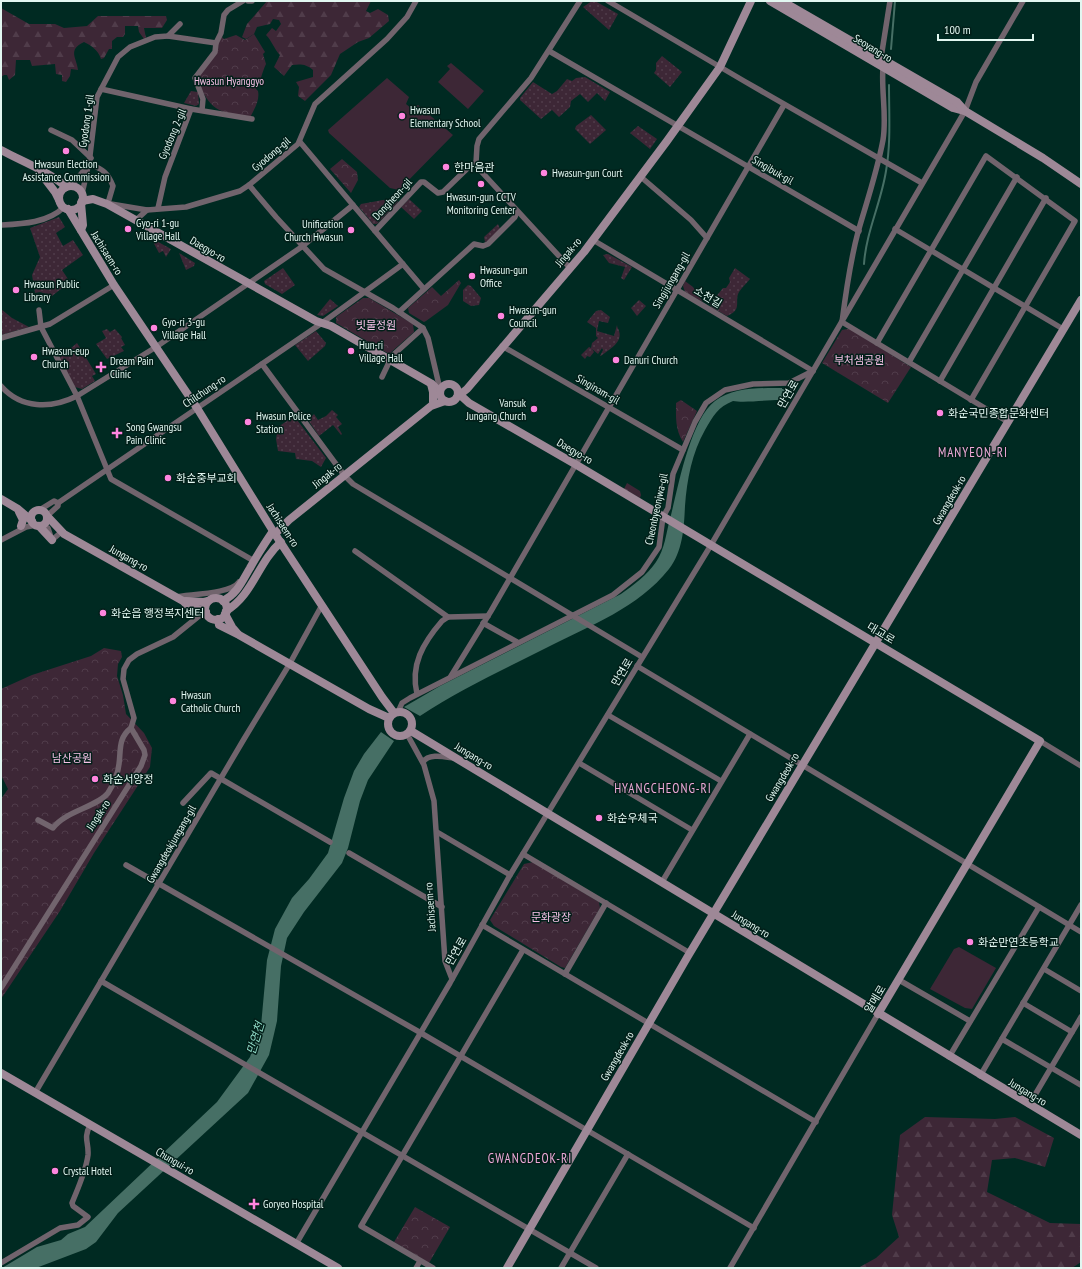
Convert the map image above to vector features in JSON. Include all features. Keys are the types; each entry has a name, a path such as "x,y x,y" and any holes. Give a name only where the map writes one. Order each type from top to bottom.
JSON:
{"street":[{"name":"Gyodong 2-gil","path":"101,89 166,104 202,110 203,99 195,78 215,52 216,43 221,33 224,15 228,10 243,1"},
{"name":"Gyodong-gil","path":"108,204 146,210 186,207 240,191 300,142 315,104 387,39 407,17 416,1"},
{"path":"570,268 476,163 476,146 479,139 531,78 580,1"},
{"path":"608,1 784,105 922,183"},
{"name":"Jingak-ro","path":"468,386 593,240 678,127 720,67 751,1"},
{"name":"Seoyang-ro","path":"770,1 953,108 965,111 1043,158 1081,184"},
{"name":"Seoyang-ro","path":"782,1 957,102 965,111"},
{"path":"881,58 890,1"},
{"name":"만연로","path":"296,1244 452,980 510,875 710,545 842,322 965,111 976,82 1023,1"},
{"path":"168,36 180,24"},
{"path":"168,36 216,43"},
{"name":"Gyodong 1-gil","path":"108,204 114,186 108,175 100,168 89,163 97,97 118,57 124,52 155,37 168,36"},
{"path":"549,51 678,127"},
{"path":"883,67 882,81 884,128 881,159 849,270 842,322 1008,422"},
{"name":"Singijungang-gil","path":"451,676 488,616 784,105"},
{"name":"Gyodong 2-gil","path":"158,208 165,176 191,109"},
{"path":"202,110 252,119"},
{"name":"Singibuk-gil","path":"678,127 859,231"},
{"path":"51,130 72,140 89,163 82,199 83,225 81,230"},
{"name":"Dongheon-gil","path":"300,142 375,231 421,182 424,182 441,193 472,164 476,163"},
{"path":"1,150 39,171 56,178 67,187 78,188 82,199"},
{"path":"877,343 986,156 1046,198 1075,221 972,400"},
{"path":"64,206 59,195 89,163"},
{"path":"39,171 64,206 75,209 82,199"},
{"path":"641,177 691,220 707,238"},
{"path":"909,362 1017,177"},
{"path":"249,185 324,269 399,312 423,328 428,338 438,387 445,401"},
{"path":"940,381 1046,198"},
{"name":"Daegyo-ro","path":"82,199 93,199 108,204 248,284 322,324 331,326 438,387"},
{"path":"1,386 11,396 39,405 63,403 77,396 156,347 304,246 353,205"},
{"path":"1,225 33,222 60,212 64,206"},
{"name":"Jachisaem-ro","path":"64,206 81,230 114,285 197,408 274,532 394,714"},
{"path":"136,220 146,210"},
{"path":"399,312 474,244 483,246 488,244 515,217 518,211"},
{"path":"895,229 1063,329"},
{"path":"375,231 424,289"},
{"name":"소천길","path":"593,240 813,371"},
{"path":"322,324 403,264"},
{"path":"1,338 41,328 81,306 114,285"},
{"name":"Gwangdeok-ro","path":"507,1268 713,914 1081,300"},
{"path":"39,310 41,328 77,396 111,479 254,561"},
{"name":"Chilchung-ro","path":"58,503 106,469 322,324"},
{"path":"382,377 391,361 392,356 423,328"},
{"name":"Singinam-gil","path":"502,346 683,450"},
{"path":"262,364 284,396 344,475 360,489 642,657"},
{"name":"Cheonbyeonjwa-gil","path":"394,714 402,703 417,694 517,642 613,595 642,572 659,547 668,508 673,474 700,412 706,403 725,390 741,386 789,383 813,371"},
{"path":"432,404 433,392 438,387 450,384 457,395"},
{"path":"432,404 445,401 449,402 468,386"},
{"path":"468,386 469,403"},
{"path":"432,404 438,387"},
{"name":"Daegyo-ro","path":"457,395 666,518"},
{"name":"Jingak-ro","path":"223,601 238,589 254,561 274,532 432,404"},
{"path":"1,499 37,520 52,540 61,534 48,516"},
{"path":"1,540 20,528 48,516 58,506 58,503 54,502 37,520 20,528"},
{"path":"18,509 19,515 23,520 20,528"},
{"name":"대교로","path":"666,518 876,642 1081,766"},
{"name":"Jungang-ro","path":"37,520 207,614"},
{"path":"239,635 232,627 226,613 226,605 223,601 217,598 208,601 206,606 207,614 212,619 218,619 226,613 239,602 273,549 281,542"},
{"path":"355,551 448,617 488,616"},
{"path":"175,596 229,589 237,585 249,569"},
{"name":"Jungang-ro","path":"183,601 208,601"},
{"name":"Gwangdeokjungang-gil","path":"36,1093 160,884 220,778 289,665 322,605"},
{"path":"38,820 53,828 79,810 104,797 117,773 123,736 131,728 134,718 123,679 124,669 129,660 137,654 173,637 199,616 207,614"},
{"path":"417,694 414,674 418,659 438,626 448,617"},
{"path":"218,619 219,624 369,709 409,716 412,723 409,733 401,737 392,734 388,726 394,714"},
{"path":"483,624 517,642"},
{"path":"637,666 1081,932"},
{"path":"369,709 377,706 382,697"},
{"path":"608,714 721,781"},
{"name":"Jingak-ro","path":"1,988 141,766 145,755 144,750 131,728"},
{"name":"Jachisaem-ro","path":"409,733 423,762 434,801 445,961 452,980"},
{"name":"Jungang-ro","path":"409,733 458,759 1029,1106 1081,1135"},
{"path":"662,882 750,734"},
{"name":"알메로","path":"730,1268 878,1014 1040,741"},
{"path":"423,762 426,758 431,757 458,759"},
{"path":"579,763 692,830"},
{"path":"183,803 211,773 330,842"},
{"path":"437,832 510,875"},
{"path":"349,853 442,907"},
{"path":"523,854 690,953"},
{"path":"126,865 274,948 461,1056 754,1228"},
{"path":"565,974 606,903"},
{"path":"949,1057 1039,907"},
{"path":"980,1076 1081,907"},
{"path":"482,925 816,1122"},
{"path":"433,1268 361,1226 523,950"},
{"path":"1044,969 1081,991"},
{"path":"899,980 970,1020"},
{"path":"102,981 596,1268"},
{"path":"1023,1003 1072,1032"},
{"path":"1029,1106 1081,1017"},
{"path":"1002,1039 1081,1086"},
{"name":"Chungui-ro","path":"1,1074 338,1268"},
{"path":"1,1263 60,1228 78,1225 88,1217 73,1206 72,1203 87,1162 88,1153 86,1135 90,1125"},
{"path":"561,1268 628,1154"},
{"path":"416,1268 420,1261"}],"green space":[{"path":"267,1 371,1 366,11 370,13 378,9 388,15 389,21 369,38 358,42 340,54 331,75 305,101 298,96 299,87 296,82 313,77 313,70 303,65 292,65 284,76 274,67 280,55 266,35 272,28 276,31 281,24 279,20 273,19 270,24 257,27 254,34 246,39 242,37 247,24"},
{"path":"592,1 595,1 618,14 609,30 583,7"},
{"path":"1,8 29,24 55,24 64,28 87,26 98,16 166,16 167,20 162,28 144,28 146,38 144,39 139,32 138,26 125,26 125,34 123,37 117,37 112,41 112,49 109,49 104,58 101,59 90,45 84,42 79,45 74,51 78,70 71,69 70,76 66,82 62,81 62,75 56,74 55,64 32,66 30,60 16,60 15,75 9,80 7,75 1,77"},
{"name":"Hwasun Hyanggyo","path":"254,34 265,52 263,54 266,64 256,89 258,91 258,98 250,118 230,114 216,108 206,98 197,79 222,37 224,39 236,35 245,40"},
{"path":"662,56 682,72 670,87 654,73 656,70 656,63"},
{"path":"451,63 484,91 468,109 438,82 450,69 447,66"},
{"path":"585,77 610,92 605,101 597,93 588,102 580,94 571,101 570,107 559,117 552,110 541,119 520,100 533,82 552,94 557,91 567,79 572,81 576,78"},
{"path":"387,78 409,97 406,104 412,109 418,105 453,135 399,190 390,188 329,133 328,130"},
{"path":"191,91 198,92 199,104 196,106 184,103"},
{"path":"591,115 606,130 590,144 575,129 576,126"},
{"path":"638,126 657,139 650,149 630,133"},
{"path":"342,159 357,172 358,180 351,193 330,169"},
{"path":"394,198 398,200 398,202 377,224 373,224 359,207 361,204"},
{"path":"409,199 422,211 414,219 401,207"},
{"path":"59,217 65,227 56,233 63,246 73,240 83,255 62,270 70,282 52,296 40,292 35,293 32,275 40,257 30,228"},
{"path":"498,224 500,229 488,241 485,242 484,237"},
{"path":"151,238 171,249 166,257 163,251 159,253"},
{"path":"179,253 195,263 194,266 186,270"},
{"path":"608,254 632,267 624,280 621,278 625,267 609,263 603,255"},
{"path":"283,268 295,285 282,294 265,284 264,281"},
{"path":"735,268 750,279 739,292 737,308 732,314 727,316 711,307 710,304 723,288 726,288 730,282 729,278"},
{"path":"459,280 461,283 448,305 426,321 424,322 409,313 408,308 432,287 441,296"},
{"path":"685,281 693,287 703,302 685,292 683,286"},
{"path":"468,285 471,286 481,298 479,305 471,306 463,301 463,290"},
{"name":"빗물정원","path":"363,298 369,298 413,324 414,332 389,354 336,323 336,317"},
{"path":"330,299 338,306 323,316 317,315"},
{"path":"639,300 646,306 637,316 631,308"},
{"path":"1,309 12,318 29,327 1,335"},
{"path":"601,310 610,317 608,323 599,321 597,331 614,336 617,325 620,335 619,339 614,346 601,356 603,350 602,348 598,354 592,349 594,352 590,357 587,356 585,359 581,355 589,347 591,348 592,343 598,338 596,336 596,328 587,322 596,311"},
{"path":"107,329 110,332 115,329 122,337 121,338 125,345 121,347 124,351 107,359 96,344 106,338 102,331"},
{"name":"부처샘공원","path":"850,329 911,367 888,403 822,363 842,330"},
{"path":"316,331 326,343 325,346 308,361 295,345"},
{"path":"77,343 96,374 92,376 95,381 82,389 75,387 59,358"},
{"path":"681,400 697,411 683,442 677,428 676,418 676,403"},
{"path":"332,410 338,415 336,417 342,424 338,427 342,434 341,435 333,425 319,436 308,420 314,414 318,420 326,416"},
{"path":"294,416 326,458 321,467 312,461 296,459 295,453 278,451 276,439 278,427"},
{"path":"627,483 640,491 640,498 624,489"},
{"name":"남산공원","path":"104,648 121,651 122,657 118,664 117,676 123,695 126,714 144,733 152,748 150,767 94,853 60,911 1,999 1,799 8,789 1,775 1,689 32,675 91,656"},
{"name":"문화광장","path":"533,862 599,902 600,908 565,968 494,926 490,920 524,864"},
{"path":"959,947 996,968 972,1009 965,1008 930,989 954,949"},
{"path":"925,1117 995,1119 1015,1117 1054,1138 1045,1167 1015,1158 992,1160 987,1192 1050,1223 1081,1224 1081,1262 1072,1268 858,1268 876,1258 899,1237 892,1215 900,1135"},
{"path":"415,1207 450,1227 429,1263 394,1242"}],"water":[{"path":"782,388 783,398 780,400 749,402 733,401 723,406 713,416 700,439 693,457 686,496 682,539 677,555 669,569 657,583 643,595 597,623 483,680 420,716 404,707 440,686 621,594 640,580 652,567 661,552 686,456 692,439 706,410 722,396 730,393 747,389"},
{"path":"381,732 394,741 368,780 360,801 348,848 342,863 304,912 287,938 281,966 277,1021 269,1055 248,1093 118,1213 96,1242 86,1249 36,1268 2,1268 37,1247 61,1240 68,1234 85,1227 217,1102 250,1057 261,1026 267,960 275,929 292,898 309,879 328,853 344,798 354,771 364,754"}],"waterway":[{"path":"891,49 895,1"},
{"path":"864,264 865,252 884,183 888,160 889,85"},
{"path":"781,390 794,390"}],"place":[{"name":"Hwasun Elementary School","path":"402,116"},
{"name":"Hwasun Election Assistance Commission","path":"66,151"},
{"name":"한마음관","path":"446,167"},
{"name":"Hwasun-gun Court","path":"544,173"},
{"name":"Hwasun-gun CCTV Monitoring Center","path":"481,184"},
{"name":"Gyo-ri 1-gu Village Hall","path":"128,229"},
{"name":"Unification Church Hwasun","path":"351,230"},
{"name":"Hwasun-gun Office","path":"472,276"},
{"name":"Hwasun Public Library","path":"16,290"},
{"name":"Hwasun-gun Council","path":"501,316"},
{"name":"Gyo-ri 3-gu Village Hall","path":"154,328"},
{"name":"Hun-ri Village Hall","path":"351,351"},
{"name":"Hwasun-eup Church","path":"34,357"},
{"name":"Danuri Church","path":"616,360"},
{"name":"Dream Pain Clinic","path":"101,367"},
{"name":"Vansuk Jungang Church","path":"534,409"},
{"name":"화순국민종합문화센터","path":"940,413"},
{"name":"Hwasun Police Station","path":"248,422"},
{"name":"Song Gwangsu Pain Clinic","path":"117,433"},
{"name":"화순중부교회","path":"168,478"},
{"name":"화순읍 행정복지센터","path":"103,613"},
{"name":"Hwasun Catholic Church","path":"173,701"},
{"name":"화순서양정","path":"95,779"},
{"name":"화순우체국","path":"599,818"},
{"name":"화순만연초등학교","path":"970,942"},
{"name":"Crystal Hotel","path":"55,1171"},
{"name":"Goryeo Hospital","path":"254,1204"}],"district":[{"name":"MANYEON-RI","path":"973,452"},
{"name":"HYANGCHEONG-RI","path":"663,788"},
{"name":"GWANGDEOK-RI","path":"530,1158"}],"water label":[{"name":"만연천","path":"255,1038"}]}
